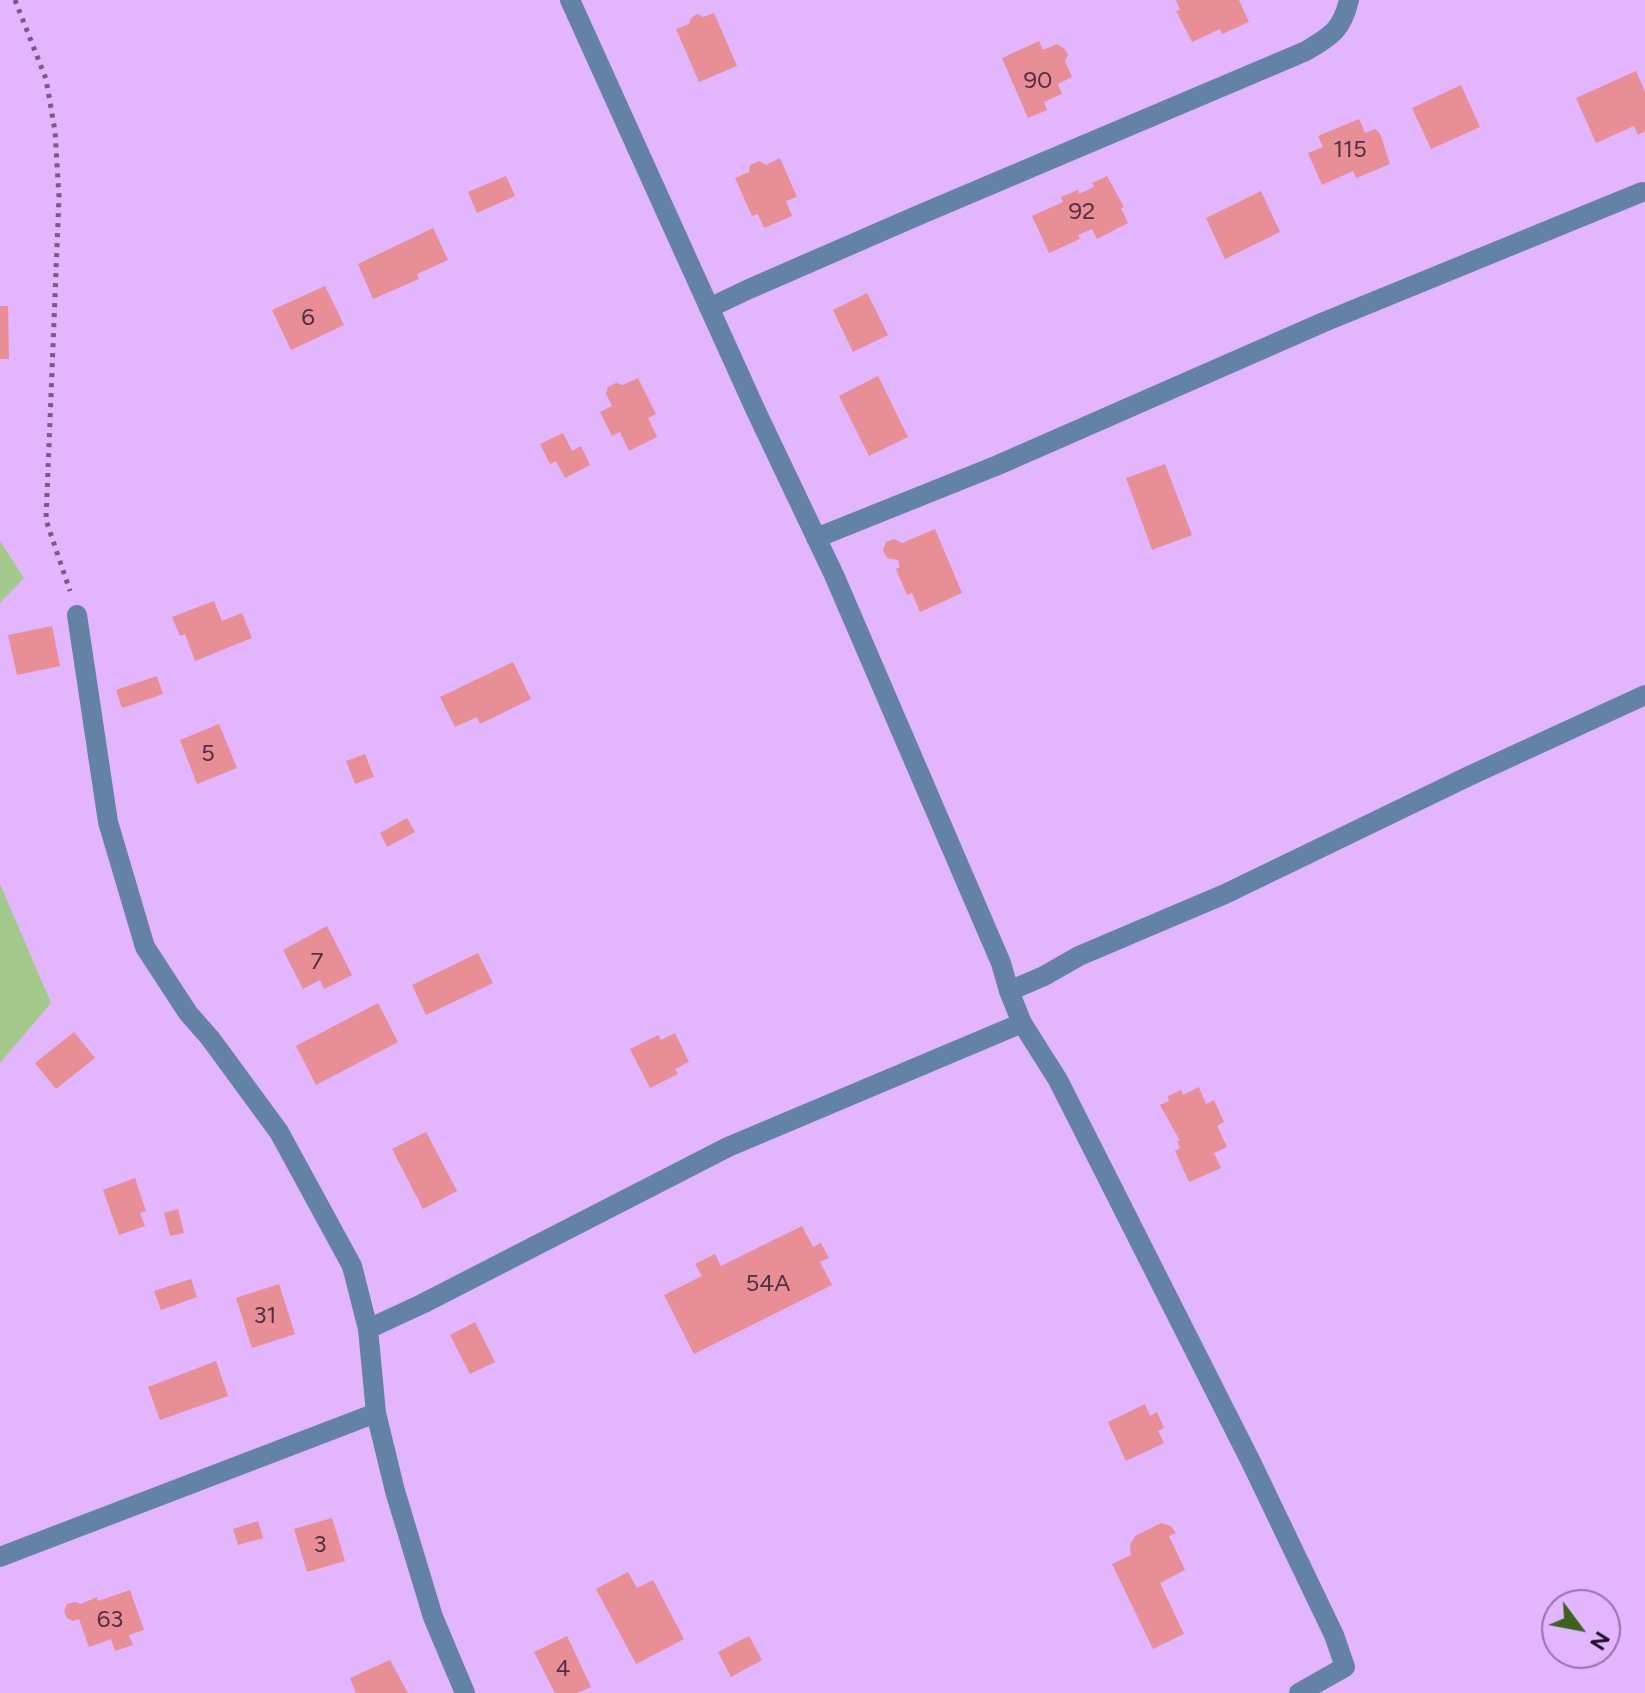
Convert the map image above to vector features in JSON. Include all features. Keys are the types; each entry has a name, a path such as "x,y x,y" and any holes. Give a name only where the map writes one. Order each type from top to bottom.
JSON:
{"street":[{"path":"709,308 1306,51 1333,36 1345,17 1349,0"},
{"path":"576,2 709,308 816,538 984,922 1022,1023 1058,1080 1251,1462 1334,1635 1345,1667 1299,1693"},
{"path":"816,538 998,465 1324,322 1642,192"},
{"path":"77,615 108,822 145,947 188,1013 279,1132 352,1266 368,1329 376,1413 414,1561 433,1617 465,1693"},
{"path":"1009,991 1079,956 1225,894 1645,695"},
{"path":"368,1329 728,1147 1022,1023"},
{"path":"0,1557 376,1413"}],"path":[{"path":"15,0 46,79 55,131 59,197 46,520 77,615"}],"green space":[{"path":"0,541 24,578 0,603"},
{"path":"0,884 51,1003 0,1063"}],"building":[{"path":"1176,0 1239,0 1249,22 1222,34 1220,29 1192,42 1176,11 1180,10"},
{"path":"714,13 737,66 699,82 676,29 689,24 697,14 703,17"},
{"path":"1039,41 1043,50 1057,44 1065,49 1068,55 1065,61 1072,77 1058,84 1062,94 1044,102 1047,110 1028,118 1002,58"},
{"path":"1636,71 1645,92 1645,131 1638,135 1634,126 1596,143 1576,98"},
{"path":"1461,85 1480,127 1431,149 1412,108"},
{"path":"1359,119 1365,133 1375,129 1380,133 1390,164 1356,178 1353,171 1322,185 1308,153 1323,147 1318,136"},
{"path":"780,158 797,197 786,201 792,216 764,228 758,214 752,216 735,178 749,172 750,165 760,161 766,165"},
{"path":"506,176 515,196 477,213 468,192"},
{"path":"1107,176 1124,207 1121,208 1128,223 1097,239 1092,229 1078,235 1080,239 1049,253 1032,216 1063,202 1061,197 1094,187 1092,183"},
{"path":"1261,191 1280,232 1225,259 1206,218"},
{"path":"433,228 448,260 417,274 419,279 373,299 358,264"},
{"path":"325,286 344,325 291,350 272,310"},
{"path":"867,293 888,335 853,352 833,310"},
{"path":"0,306 8,306 9,359 0,359"},
{"path":"878,376 908,437 869,456 839,396"},
{"path":"638,378 656,414 648,418 657,437 629,451 620,432 612,436 600,412 612,406 606,394 608,387"},
{"path":"563,433 572,451 581,446 590,465 565,478 556,461 550,464 540,444"},
{"path":"1165,464 1192,535 1152,550 1126,478"},
{"path":"935,529 962,593 920,612 912,593 907,595 896,569 900,567 898,560 887,558 883,550 886,542 894,539 902,543"},
{"path":"214,601 222,621 242,613 252,638 195,661 185,634 180,636 172,617"},
{"path":"52,626 60,666 17,675 8,635"},
{"path":"513,662 531,699 480,724 477,717 455,727 440,697"},
{"path":"157,676 163,694 122,708 116,690"},
{"path":"219,724 237,768 197,784 180,740"},
{"path":"365,754 374,777 355,784 346,761"},
{"path":"407,818 415,832 387,847 380,833"},
{"path":"327,926 352,975 324,989 320,980 303,989 283,950"},
{"path":"478,953 493,983 426,1015 412,985"},
{"path":"378,1003 398,1042 316,1085 296,1046"},
{"path":"74,1032 95,1058 56,1089 35,1063"},
{"path":"675,1033 689,1062 675,1069 678,1074 650,1088 630,1049 658,1035 661,1040"},
{"path":"1199,1087 1206,1104 1214,1100 1224,1122 1217,1126 1227,1147 1214,1153 1221,1168 1189,1182 1175,1151 1180,1148 1177,1141 1180,1141 1160,1105 1169,1101 1168,1096 1181,1090 1183,1095"},
{"path":"426,1132 457,1191 423,1209 392,1149"},
{"path":"135,1178 146,1211 140,1213 145,1226 119,1235 103,1190"},
{"path":"178,1209 184,1233 170,1236 164,1213"},
{"path":"802,1226 813,1247 821,1243 829,1258 820,1262 832,1285 694,1354 664,1295 702,1276 695,1264 715,1254 721,1266"},
{"path":"191,1279 197,1297 161,1310 154,1291"},
{"path":"279,1284 295,1334 252,1348 236,1298"},
{"path":"475,1322 495,1362 470,1374 450,1335"},
{"path":"216,1361 228,1396 160,1420 148,1387"},
{"path":"1145,1404 1150,1416 1157,1412 1164,1428 1158,1431 1164,1443 1126,1461 1108,1422"},
{"path":"332,1518 345,1561 307,1572 294,1529"},
{"path":"258,1521 263,1538 238,1545 233,1529"},
{"path":"1161,1523 1171,1526 1176,1533 1169,1536 1185,1570 1160,1583 1184,1634 1153,1649 1112,1564 1131,1555 1130,1545 1135,1536"},
{"path":"628,1572 637,1588 653,1580 684,1639 636,1664 596,1589"},
{"path":"130,1590 144,1630 129,1635 133,1645 115,1651 111,1639 89,1647 79,1619 73,1621 67,1618 64,1611 67,1604 81,1604 97,1597 98,1601"},
{"path":"567,1636 591,1687 577,1693 555,1693 534,1652"},
{"path":"749,1636 762,1660 731,1677 718,1652"},
{"path":"390,1660 408,1693 356,1693 350,1678"}]}
